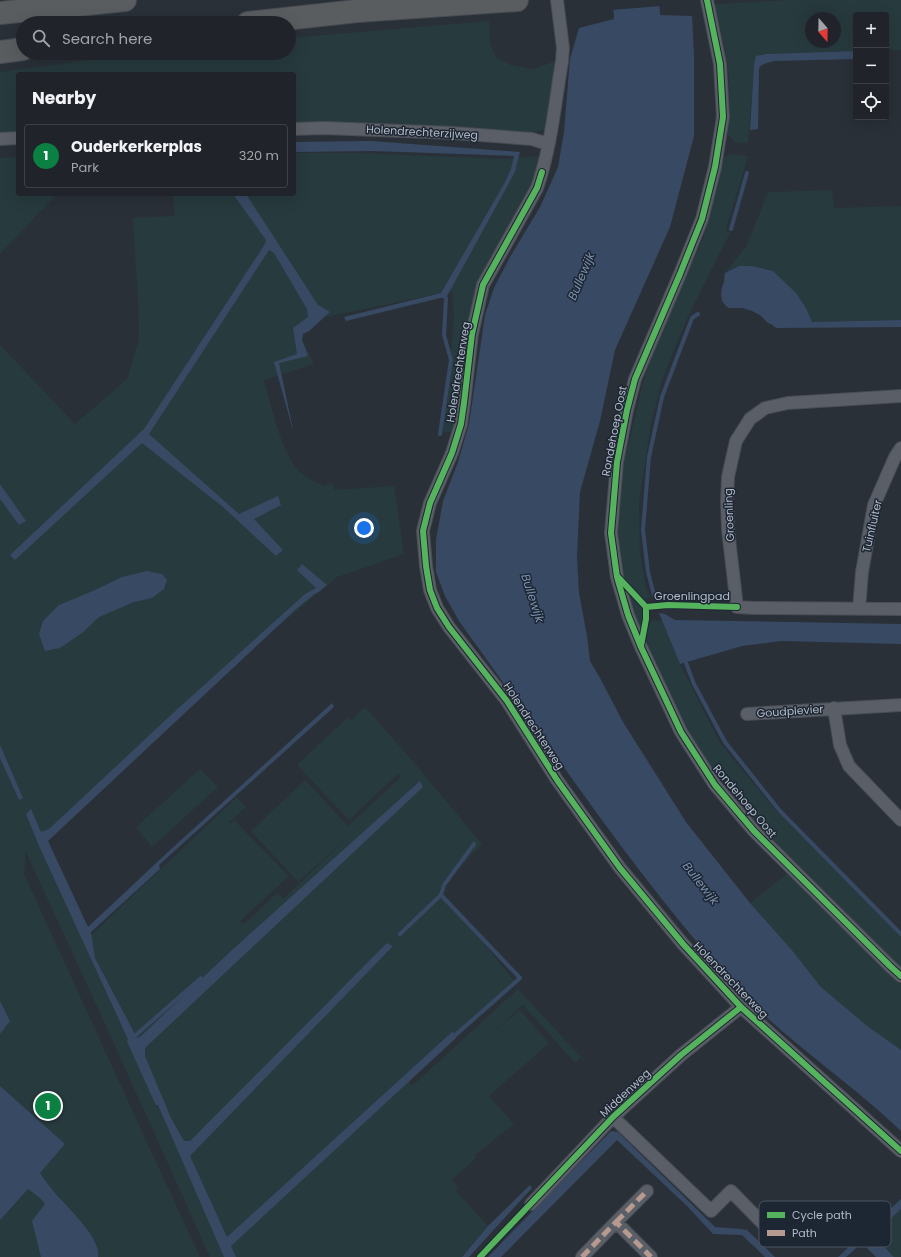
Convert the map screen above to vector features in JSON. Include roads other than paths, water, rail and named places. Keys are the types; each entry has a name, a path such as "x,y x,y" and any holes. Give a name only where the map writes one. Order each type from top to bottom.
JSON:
{"highway":[{"path":"0,13 125,0"},
{"path":"296,18 357,11 516,0"},
{"path":"0,52 16,50"}],"street":[{"name":"Holendrechterweg","path":"557,0 563,48 562,61 542,172 537,188 483,285 472,334 461,424 452,453 430,503 423,531 430,590 437,608 507,701 557,780 620,868 683,944 741,1007 901,1151"},
{"name":"Rondehoep Oost","path":"707,0 720,64 723,117 715,167 702,220 635,379 627,410 616,462 611,533 617,577 628,615 641,647 681,732 715,785 754,831 787,865 901,976"},
{"name":"Holendrechterzijweg","path":"296,129 324,128 453,133 532,139 548,144"},
{"path":"0,139 16,138"},
{"name":"Groenling","path":"901,396 788,403 765,408 750,419 736,441 728,477 727,502 728,530 737,606 901,609"},
{"name":"Tuinfluiter","path":"859,609 862,572 874,505 895,457 901,448"},
{"name":"Goudplevier","path":"747,714 901,705"},
{"name":"Goudplevier","path":"834,708 840,745 848,766 901,820"},
{"name":"Middenweg","path":"531,1204 613,1117 681,1055 741,1007"},
{"name":"Middenweg","path":"613,1117 711,1211 731,1191 759,1219"},
{"path":"582,1257 646,1191"},
{"path":"616,1222 651,1257"}],"water":[{"name":"Bullewijk","path":"613,0 659,0 660,15 692,16 694,56 694,136 670,227 615,350 600,421 580,492 577,557 579,593 590,661 623,722 686,822 750,903 791,949 821,987 866,1025 901,1050 901,1131 761,1012 721,970 681,923 606,826 459,621 445,596 436,572 436,540 443,501 458,462 469,424 485,315 494,288 510,257 540,207 558,167 564,132 570,59 579,28 614,19"},
{"path":"853,51 853,59 774,61 762,65 759,68 758,129 750,130 754,65 756,56 766,54"},
{"path":"371,141 520,152 515,172 446,298 440,298 346,321 344,317 441,293 504,184 511,169 514,156 373,151 296,152 296,142"},
{"path":"234,196 247,196 318,305 330,312 309,331 303,334 302,340 308,356 279,363 294,434 274,362 297,354 293,328 308,317 307,309 274,253 269,250 149,434 239,514 278,496 281,505 254,519 283,550 276,556 223,507 142,443 15,560 10,555 144,429 265,244 266,240"},
{"path":"739,266 752,266 773,271 796,293 806,308 812,322 901,320 901,327 776,328 760,315 752,311 742,308 729,308 722,301 721,294 725,273"},
{"path":"0,484 26,521 19,525 0,499"},
{"path":"302,564 327,585 295,610 48,841 88,927 169,851 332,703 334,707 159,865 160,869 91,932 95,958 137,1038 141,1036 232,950 420,781 423,787 145,1048 145,1056 171,1118 184,1141 190,1141 387,943 393,946 190,1156 227,1237 453,1031 456,1038 231,1246 236,1257 224,1257 155,1098 39,846 26,814 31,809 41,832 49,829 172,714 305,594 316,588 297,570"},
{"path":"147,571 162,574 167,580 164,589 152,598 134,602 99,617 82,633 60,648 45,651 39,634 43,621 59,605 122,577"},
{"path":"659,613 665,614 675,620 901,624 901,644 781,641 742,646 680,664"},
{"path":"0,745 23,798 19,800 0,758"},
{"path":"0,1001 10,1021 0,1034"},
{"path":"0,1086 65,1144 40,1173 95,1241 98,1250 98,1257 41,1257 32,1221 45,1204 28,1189 0,1220"},
{"path":"611,1131 618,1132 715,1227 747,1230 759,1242 759,1247 765,1247 775,1257 765,1257 742,1235 713,1234 687,1206 617,1140 501,1257 488,1257"},
{"path":"530,1185 532,1188 469,1257 462,1257 488,1226"},
{"path":"901,1199 901,1209 891,1218 891,1208"},
{"path":"849,1247 857,1247 846,1257 838,1257"},
{"path":"866,1247 884,1247 894,1257 876,1257"}],"waterway":[{"path":"731,229 747,173"},
{"path":"440,434 451,360 444,335 446,298"},
{"path":"654,595 648,572 643,530 649,457 662,397 692,318 698,314"},
{"path":"686,663 694,684 725,742 780,811 901,934"},
{"path":"400,934 441,895 444,885 474,844"},
{"path":"441,895 520,978 452,1038"},
{"path":"157,1103 129,1041 201,978"}],"place":[{"name":"Ouderkerkerplas","path":"48,1106"}]}
